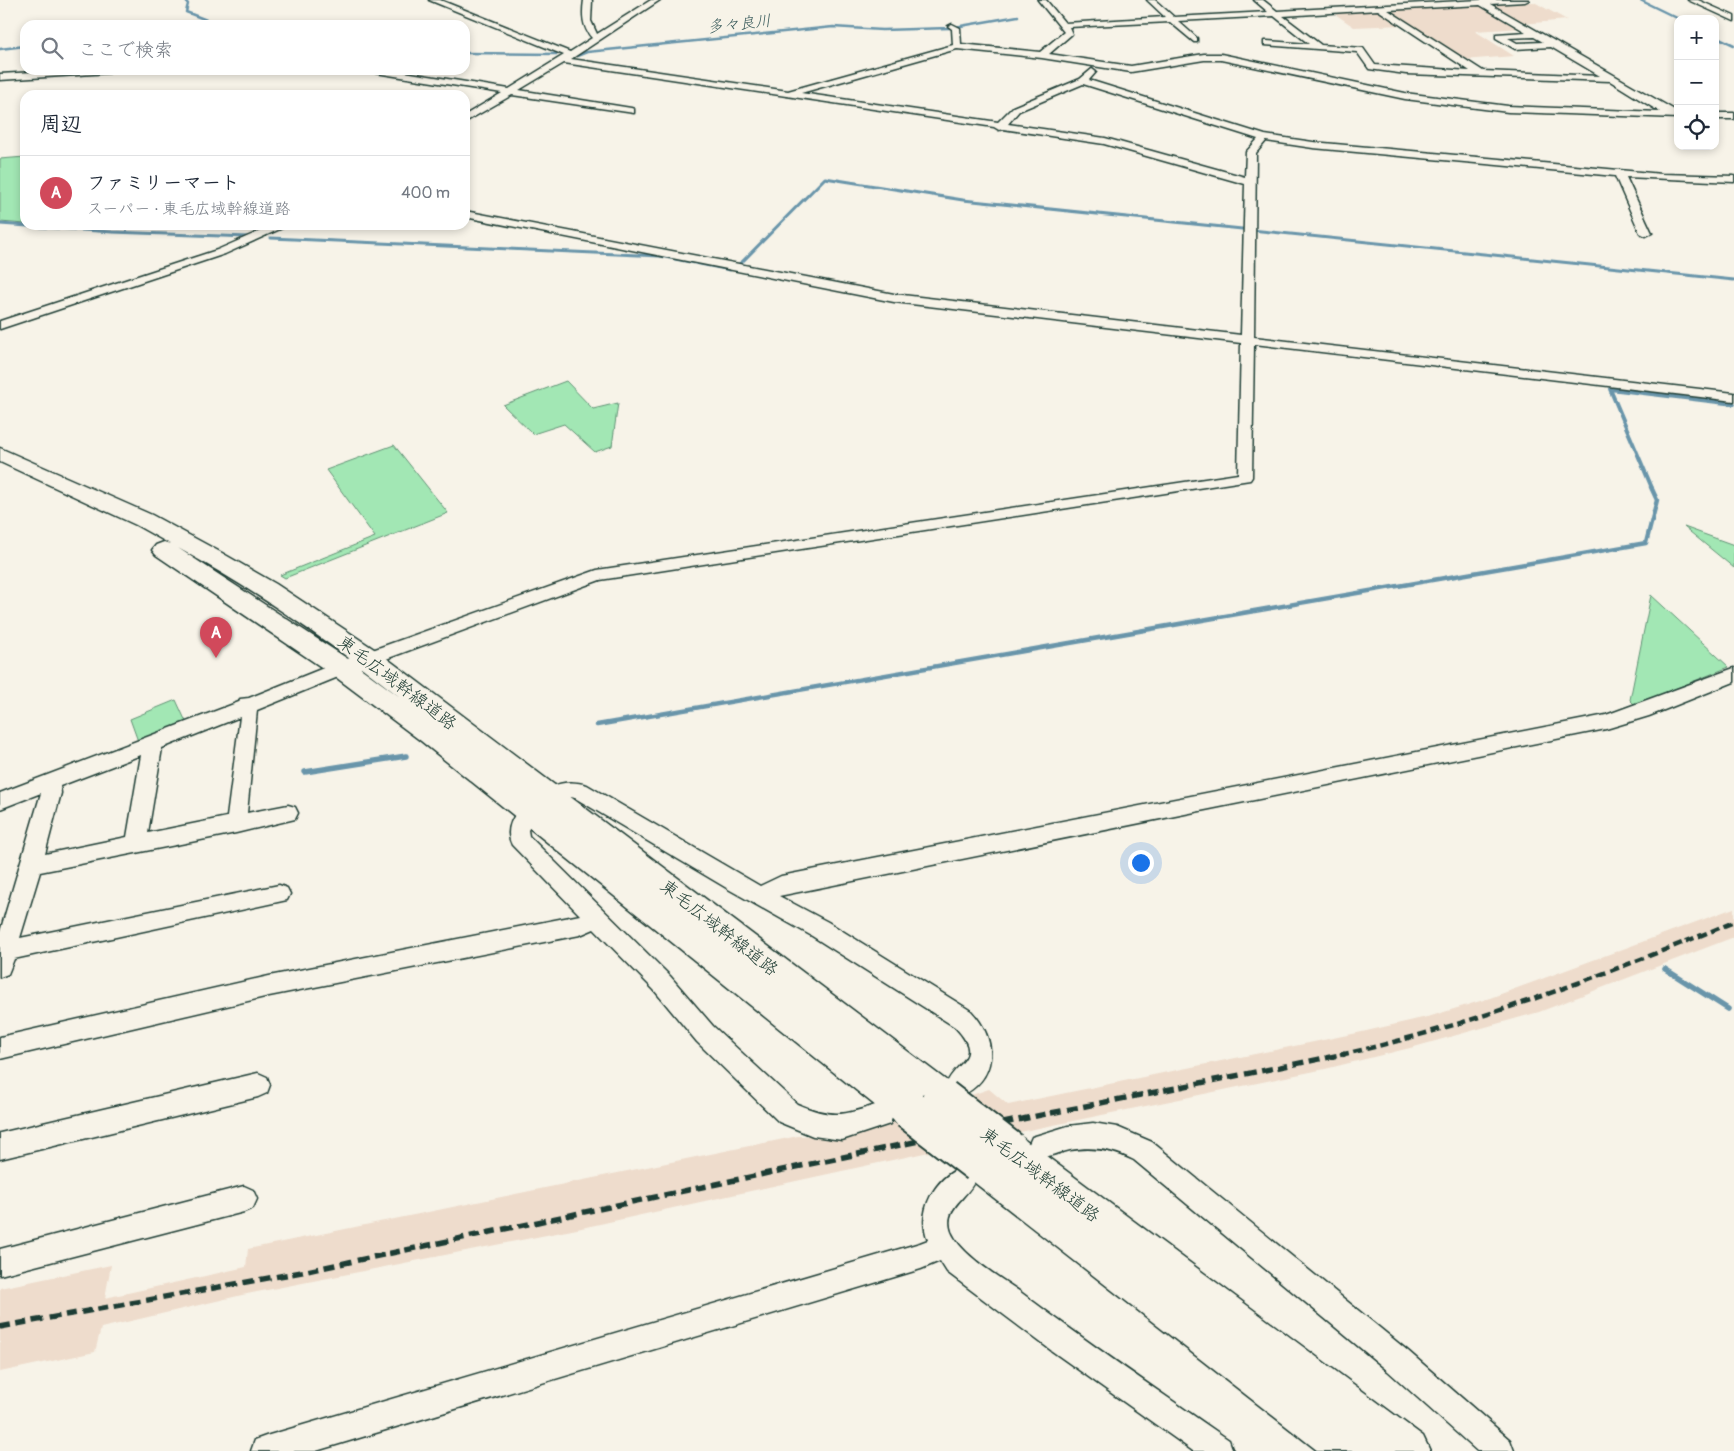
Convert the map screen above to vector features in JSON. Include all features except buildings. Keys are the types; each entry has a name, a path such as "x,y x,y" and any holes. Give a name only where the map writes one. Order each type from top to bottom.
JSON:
{"highway":[{"name":"東毛広域幹線道路","path":"0,454 144,520 214,558 267,590 368,658 651,905 923,1102 998,1160 1353,1451"},
{"name":"東毛広域幹線道路","path":"0,469 57,494 151,542 342,668 432,734 539,806"},
{"name":"東毛広域幹線道路","path":"998,1160 1408,1451"}],"street":[{"path":"433,0 567,58 999,127 1104,141 1251,182"},
{"path":"588,0 587,22 592,35 597,38"},
{"path":"470,116 567,58 656,0"},
{"path":"1042,0 1065,25 1069,34 1042,54"},
{"path":"1151,0 1194,40"},
{"path":"1258,0 1319,47"},
{"path":"1065,25 1525,0"},
{"path":"1692,0 1734,19"},
{"path":"1478,2 1674,114"},
{"path":"1380,8 1482,75"},
{"path":"952,26 956,28 957,46"},
{"path":"1536,34 1499,36 1515,46 1554,44"},
{"path":"787,94 957,46 1042,54 1138,69 1211,56 1365,77 1406,71 1614,79"},
{"path":"1242,61 1262,46 1360,50 1365,77"},
{"path":"999,127 1016,109 1082,81 1100,64"},
{"path":"0,77 31,75"},
{"path":"408,75 630,111"},
{"path":"1365,77 1405,96 1508,109 1674,115"},
{"path":"1082,81 1264,138 1322,146 1619,173 1710,180 1734,179"},
{"path":"1719,116 1734,116"},
{"path":"0,801 153,744 247,704 368,658 597,575 626,569 1245,477 1251,152 1264,138"},
{"path":"1619,173 1646,233"},
{"path":"470,215 894,298 1734,397"},
{"path":"0,325 221,252 272,230"},
{"path":"762,898 770,890 781,885 1606,722 1642,711 1734,675"},
{"path":"236,825 249,716 247,704"},
{"path":"136,844 153,744"},
{"path":"2,959 32,865 51,792 50,782"},
{"path":"568,789 580,791 762,898 828,933 969,1024 977,1039 979,1056 974,1072 923,1102 842,1128 813,1124 788,1113 705,1034 662,983 520,839 518,828 539,806 568,789"},
{"path":"32,865 288,813"},
{"path":"2,959 279,894"},
{"path":"0,1048 269,986 580,925 597,917"},
{"path":"0,1146 258,1085"},
{"path":"1218,1451 976,1277 958,1262 944,1246 938,1230 938,1215 942,1201 948,1191 998,1160 1068,1137 1094,1135 1119,1139 1144,1151 1390,1355 1499,1451"},
{"path":"0,1262 244,1199"},
{"path":"266,1451 921,1256 944,1246"}],"shaded area":[{"path":"1534,2 1567,20 1522,24 1487,3"},
{"path":"1481,4 1522,28 1475,31 1514,56 1463,60 1386,9"},
{"path":"1379,9 1403,25 1354,27 1332,12"},
{"path":"1734,908 1734,937 1539,1012 1414,1047 1325,1069 1034,1129 577,1229 242,1295 101,1328 95,1352 0,1372 0,1288 111,1265 105,1298 246,1267 248,1249 798,1136 842,1135 869,1130 989,1089 1008,1105 1362,1032 1431,1016 1490,998"}],"green space":[{"path":"20,157 20,224 0,222 0,159"},
{"path":"566,381 593,409 618,403 612,446 595,452 564,424 533,434 503,405"},
{"path":"394,445 448,513 285,578 280,575 375,537 326,470"},
{"path":"1684,527 1734,545 1734,568"},
{"path":"1651,595 1729,667 1635,705 1630,700"},
{"path":"176,700 187,724 139,744 130,719"}],"waterway":[{"path":"185,0 188,4 186,12 206,20"},
{"path":"1640,0 1674,17"},
{"name":"多々良川","path":"577,56 587,52 833,27 882,30 949,28 1018,16"},
{"path":"1719,38 1734,45"},
{"path":"0,49 20,47"},
{"path":"470,53 558,54"},
{"path":"271,238 660,256 730,270 742,262 825,178 963,200 1734,280"},
{"path":"0,224 20,225"},
{"path":"84,230 249,237"},
{"path":"1652,488 1610,389 1734,404"},
{"path":"597,725 1646,543 1657,500 1651,487"},
{"path":"305,772 406,756"},
{"path":"1665,969 1728,1009"}],"railway":[{"path":"1340,1055 1441,1029 1540,997 1734,922"},
{"path":"0,1327 307,1271 1046,1114 1345,1054"}],"place":[{"name":"ファミリーマート","path":"216,658"}]}
